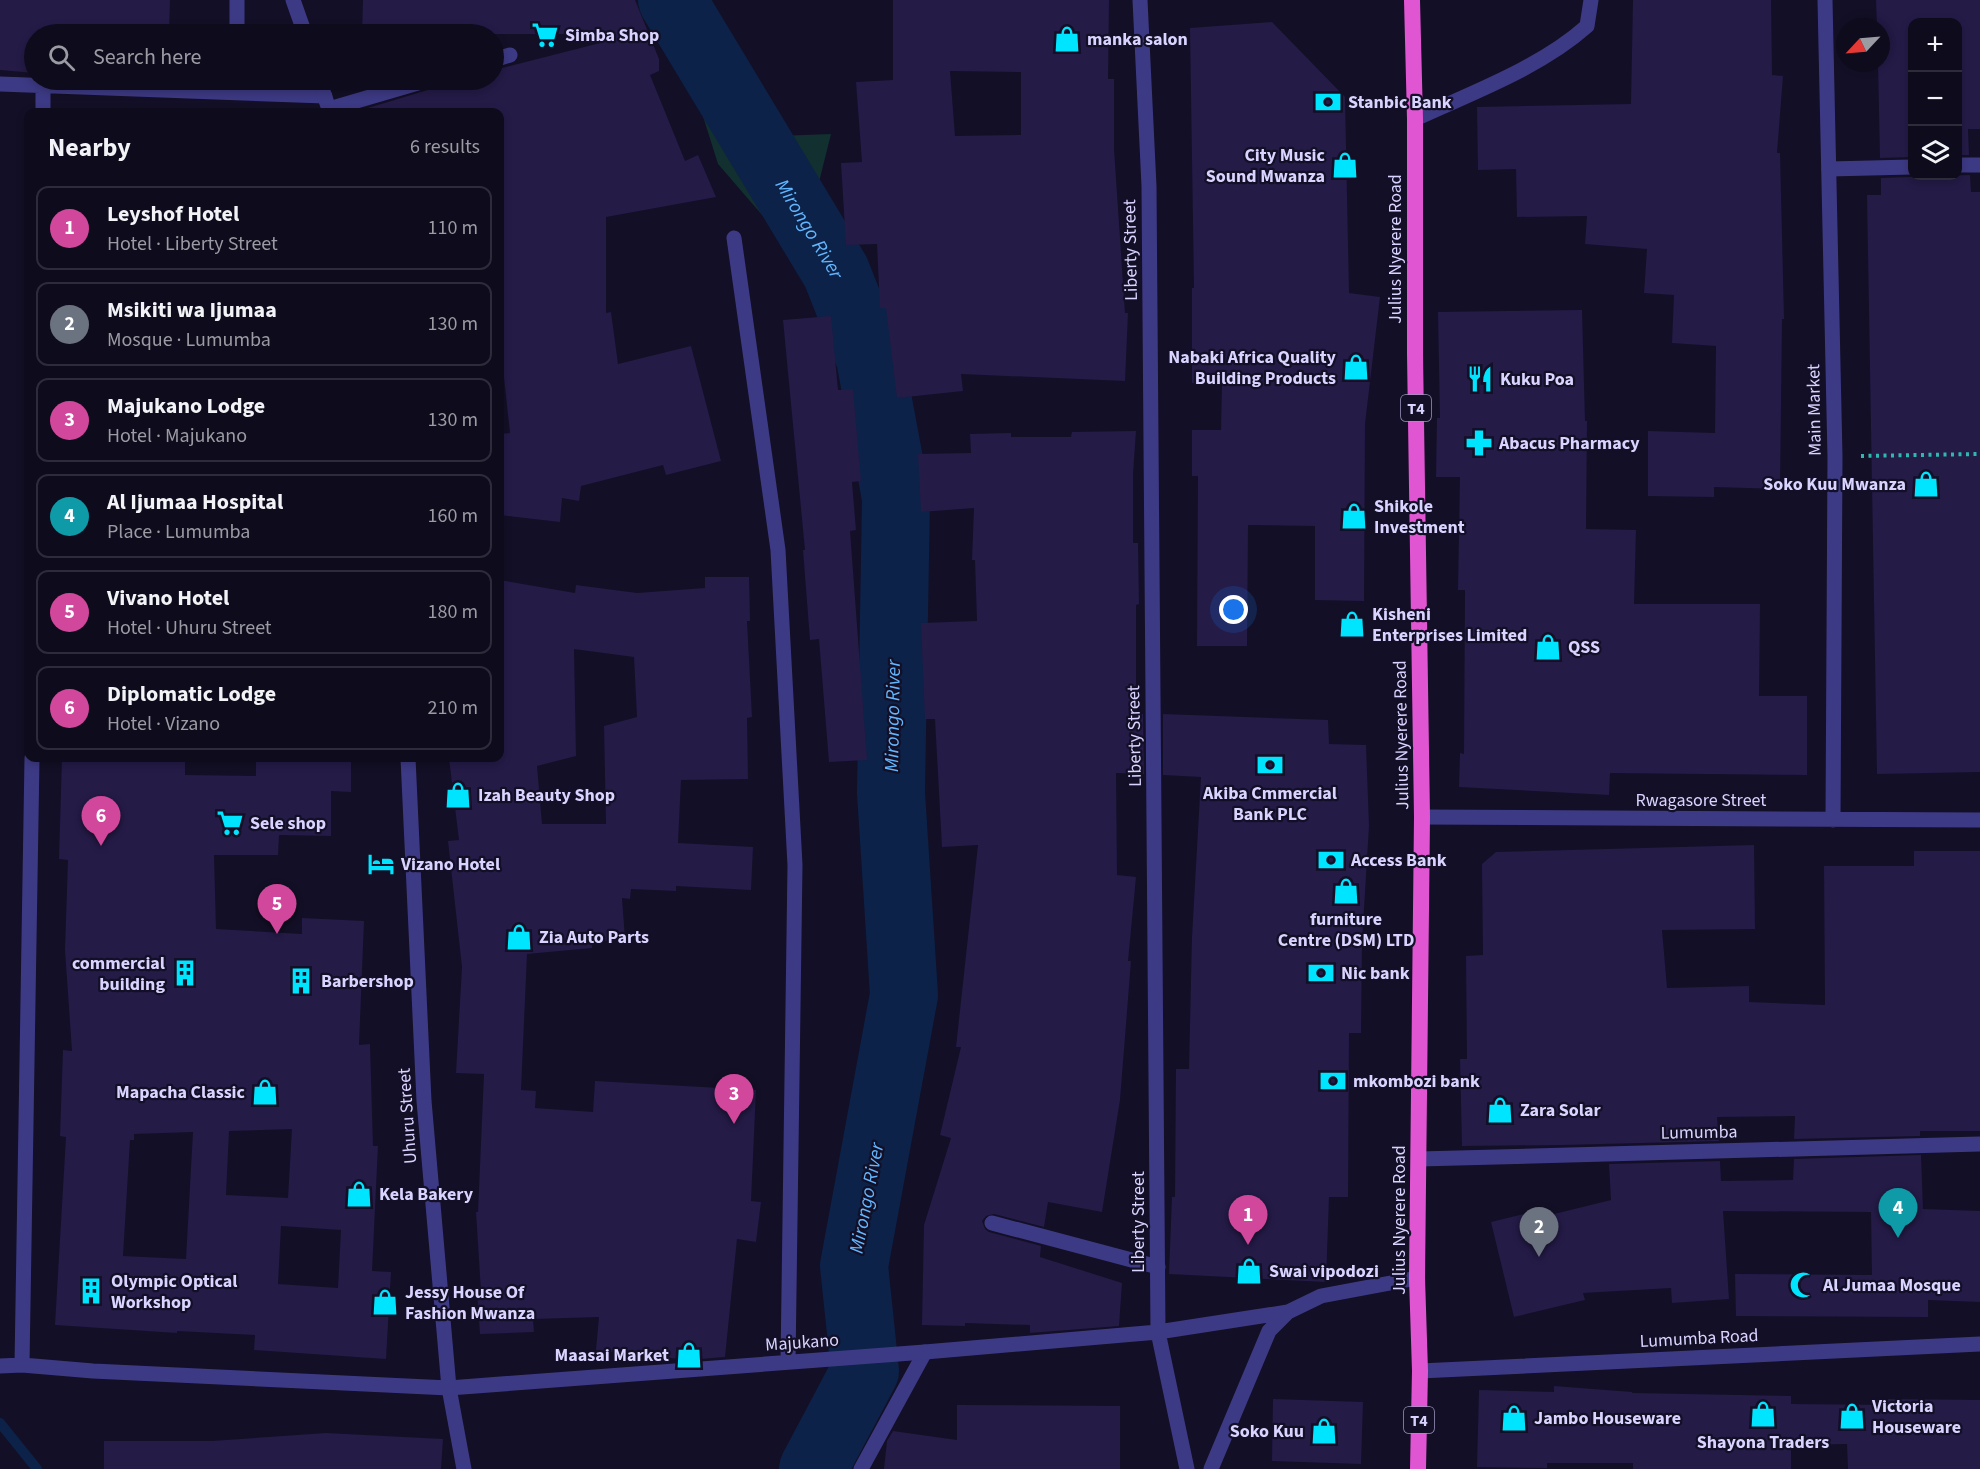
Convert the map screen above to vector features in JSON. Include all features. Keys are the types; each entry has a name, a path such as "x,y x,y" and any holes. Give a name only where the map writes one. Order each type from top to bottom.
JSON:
{"highway":[{"name":"Julius Nyerere Road","path":"1412,0 1422,817 1418,1469"}],"street":[{"path":"237,0 237,24"},
{"path":"293,0 301,24"},
{"name":"Liberty Street","path":"1140,0 1149,186 1158,1332 1187,1469"},
{"path":"1415,119 1515,72 1569,42 1587,26 1591,0"},
{"name":"Main Market","path":"1825,0 1835,457 1833,820"},
{"path":"504,57 510,55"},
{"path":"0,84 24,85"},
{"path":"43,90 43,108"},
{"path":"255,90 328,106 390,90"},
{"path":"323,90 328,106"},
{"path":"1962,165 1980,165"},
{"path":"1829,169 1908,167"},
{"path":"734,238 778,550 795,865 788,1362"},
{"path":"22,1365 32,762"},
{"name":"Uhuru Street","path":"408,762 424,1101 449,1388 464,1469"},
{"name":"Rwagasore Street","path":"1422,817 1980,820"},
{"name":"Lumumba","path":"1419,1159 1980,1144"},
{"path":"992,1223 1158,1267"},
{"path":"1211,1469 1269,1331 1288,1312 1321,1296 1418,1278"},
{"name":"Majukano","path":"0,1366 22,1365 93,1371 449,1388 903,1354 1158,1332 1224,1320 1288,1312"},
{"name":"Lumumba Road","path":"1420,1371 1980,1344"},
{"path":"861,1469 925,1352"}],"path":[{"path":"1835,457 1980,454"}],"green space":[{"path":"650,0 690,0 690,4 736,60 777,136 831,134 813,206 844,262 865,264 857,298 810,288 807,263 787,244 718,164 690,75"}],"building":[{"path":"0,0 170,0 169,24 24,24 24,72 0,70"},
{"path":"363,0 635,0 659,59 659,71 650,75 685,161 698,155 716,197 606,217 606,313 611,312 618,364 691,346 721,461 666,475 663,465 581,486 579,501 562,498 560,522 504,515 504,434 510,433 504,378 504,108 368,108 428,90 504,90 504,67 604,42 603,34 504,34 504,24 362,24"},
{"path":"893,0 1109,0 1108,79 1114,79 1114,149 1125,313 1128,313 1125,381 961,374 963,391 897,398 886,308 880,308 877,244 846,245 841,163 862,162 856,82 893,80","holes":["950,71 1021,72 1021,135 955,136"]},
{"path":"1633,0 1771,0 1772,75 1783,76 1777,153 1780,153 1784,319 1782,319 1780,489 1714,487 1714,497 1648,496 1648,431 1715,433 1716,346 1672,343 1674,295 1644,293 1647,249 1585,244 1587,216 1517,217 1516,169 1478,170 1477,107 1631,104"},
{"path":"1876,0 1980,0 1980,129 1968,129 1969,155 1962,155 1962,18 1908,18 1908,157 1880,158 1878,72 1890,72 1890,18 1877,18"},
{"path":"1272,22 1345,97 1349,293 1380,297 1365,424 1364,601 1315,600 1315,526 1248,525 1247,646 1197,646 1198,476 1192,476 1192,430 1221,430 1222,385 1192,383 1192,288 1194,288 1190,28"},
{"name":"Soko Kuu Mwanza","path":"1962,175 1970,175 1971,192 1980,192 1980,772 1877,774 1867,195 1881,195 1881,178 1962,180"},
{"path":"1582,310 1585,421 1587,421 1586,529 1636,530 1634,604 1760,604 1759,696 1807,696 1807,775 1610,773 1609,795 1459,787 1460,753 1464,754 1465,590 1458,590 1460,477 1436,477 1437,418 1440,418 1438,312"},
{"path":"831,316 838,390 853,389 861,481 852,482 856,530 850,531 867,760 829,762 819,639 810,640 803,550 805,550 783,320"},
{"path":"1136,431 1133,474 1133,543 1138,543 1139,604 1136,605 1136,713 1143,714 1144,774 1116,773 1117,875 1136,877 1128,961 1131,961 1120,1100 1102,1212 1048,1202 1044,1227 994,1214 986,1216 982,1221 989,1232 1041,1246 1040,1257 1122,1283 1119,1326 1030,1333 1030,1325 965,1323 965,1326 922,1325 924,1225 951,1138 940,1135 961,1047 956,1047 978,845 942,847 935,719 925,719 921,623 977,621 975,560 972,560 974,508 921,512 918,454 971,453 970,434 1011,433 1011,437 1071,437 1072,432"},
{"path":"705,577 749,577 750,621 747,621 752,717 747,718 748,779 681,780 678,843 753,847 751,890 676,886 676,891 631,889 630,899 622,898 625,939 592,942 592,948 527,954 521,1090 536,1091 535,1108 593,1112 595,1081 756,1090 751,1201 761,1202 756,1242 737,1239 725,1357 689,1360 596,1350 599,1317 533,1319 534,1332 480,1334 477,1291 481,1291 476,1212 478,1212 484,1074 456,1073 462,967 448,841 459,840 449,762 504,762 504,581 575,593 576,585 637,593 705,588","holes":["574,649 634,657 637,717 604,726 606,824 542,824 537,766 576,756"]},
{"path":"1163,714 1328,720 1329,744 1366,745 1369,826 1362,942 1361,1033 1349,1033 1348,1197 1329,1197 1326,1282 1169,1274 1172,1197 1175,1197 1176,1069 1189,1069 1192,937 1201,777 1163,775"},
{"path":"62,762 185,762 185,775 256,776 256,762 351,762 351,792 331,791 331,836 279,835 278,855 214,855 216,929 302,934 302,918 364,921 359,1045 370,1044 373,1146 378,1146 372,1271 391,1272 386,1359 254,1350 255,1335 177,1331 177,1333 55,1325 66,1137 60,1136 63,1050 72,1051 65,950 68,860 59,859","holes":["292,1129 288,1198 226,1195 229,1131","193,1132 186,1259 123,1256 130,1140 134,1140 134,1134","281,1226 341,1230 338,1288 278,1284"]},
{"path":"1754,845 1755,929 1662,930 1667,988 1749,986 1749,1002 1825,1005 1824,866 1914,866 1914,851 1980,851 1980,1131 1920,1131 1920,1136 1794,1139 1795,1116 1717,1117 1719,1141 1462,1146 1460,1059 1467,1059 1466,956 1483,955 1482,864 1496,852"},
{"path":"1921,1155 1923,1209 1980,1211 1980,1302 1928,1300 1928,1317 1736,1316 1735,1274 1872,1275 1871,1212 1723,1211 1729,1299 1672,1303 1671,1288 1583,1293 1585,1300 1514,1317 1491,1222 1545,1209 1546,1216 1611,1200 1609,1164 1720,1161 1721,1181 1793,1180 1794,1159"},
{"path":"1554,1386 1632,1393 1791,1396 1791,1404 1888,1405 1888,1399 1980,1400 1980,1469 1848,1469 1847,1444 1791,1445 1791,1469 1633,1469 1633,1463 1547,1463 1547,1468 1477,1467 1479,1390 1554,1392"},
{"path":"1273,1399 1363,1402 1361,1464 1272,1461"},
{"path":"957,1405 1120,1406 1120,1469 884,1469 887,1441 893,1431 957,1440"},
{"path":"326,1433 443,1439 441,1469 104,1469 104,1441 212,1441"}],"waterway":[{"name":"Mirongo River","path":"672,0 836,272 870,358 896,498 891,793 904,995 854,1266 865,1371 813,1469"},
{"path":"0,1423 37,1469"}],"place":[{"name":"Simba Shop","path":"545,35"},
{"name":"manka salon","path":"1067,39"},
{"name":"Stanbic Bank","path":"1328,102"},
{"name":"City Music Sound Mwanza","path":"1345,165"},
{"name":"Nabaki Africa Quality Building Products","path":"1356,367"},
{"name":"Kuku Poa","path":"1480,379"},
{"name":"Abacus Pharmacy","path":"1479,443"},
{"name":"Soko Kuu Mwanza","path":"1926,484"},
{"name":"Shikole Investment","path":"1354,516"},
{"name":"Kisheni Enterprises Limited","path":"1352,624"},
{"name":"QSS","path":"1548,647"},
{"name":"Akiba Cmmercial Bank PLC","path":"1270,765"},
{"name":"Izah Beauty Shop","path":"458,795"},
{"name":"Sele shop","path":"230,823"},
{"name":"Diplomatic Lodge","path":"101,846"},
{"name":"Access Bank","path":"1331,860"},
{"name":"Vizano Hotel","path":"381,864"},
{"name":"furniture Centre (DSM) LTD","path":"1346,891"},
{"name":"Vivano Hotel","path":"277,934"},
{"name":"Zia Auto Parts","path":"519,937"},
{"name":"commercial building","path":"185,973"},
{"name":"Nic bank","path":"1321,973"},
{"name":"Barbershop","path":"301,981"},
{"name":"mkombozi bank","path":"1333,1081"},
{"name":"Mapacha Classic","path":"265,1092"},
{"name":"Zara Solar","path":"1500,1110"},
{"name":"Majukano Lodge","path":"734,1124"},
{"name":"Kela Bakery","path":"359,1194"},
{"name":"Al Ijumaa Hospital","path":"1898,1238"},
{"name":"Leyshof Hotel","path":"1248,1245"},
{"name":"Msikiti wa Ijumaa","path":"1539,1257"},
{"name":"Swai vipodozi","path":"1249,1271"},
{"name":"Al Jumaa Mosque","path":"1803,1285"},
{"name":"Olympic Optical Workshop","path":"91,1291"},
{"name":"Jessy House Of Fashion Mwanza","path":"385,1302"},
{"name":"Maasai Market","path":"689,1355"},
{"name":"Shayona Traders","path":"1763,1414"},
{"name":"Victoria Houseware","path":"1852,1416"},
{"name":"Jambo Houseware","path":"1514,1418"},
{"name":"Soko Kuu","path":"1324,1431"}]}
